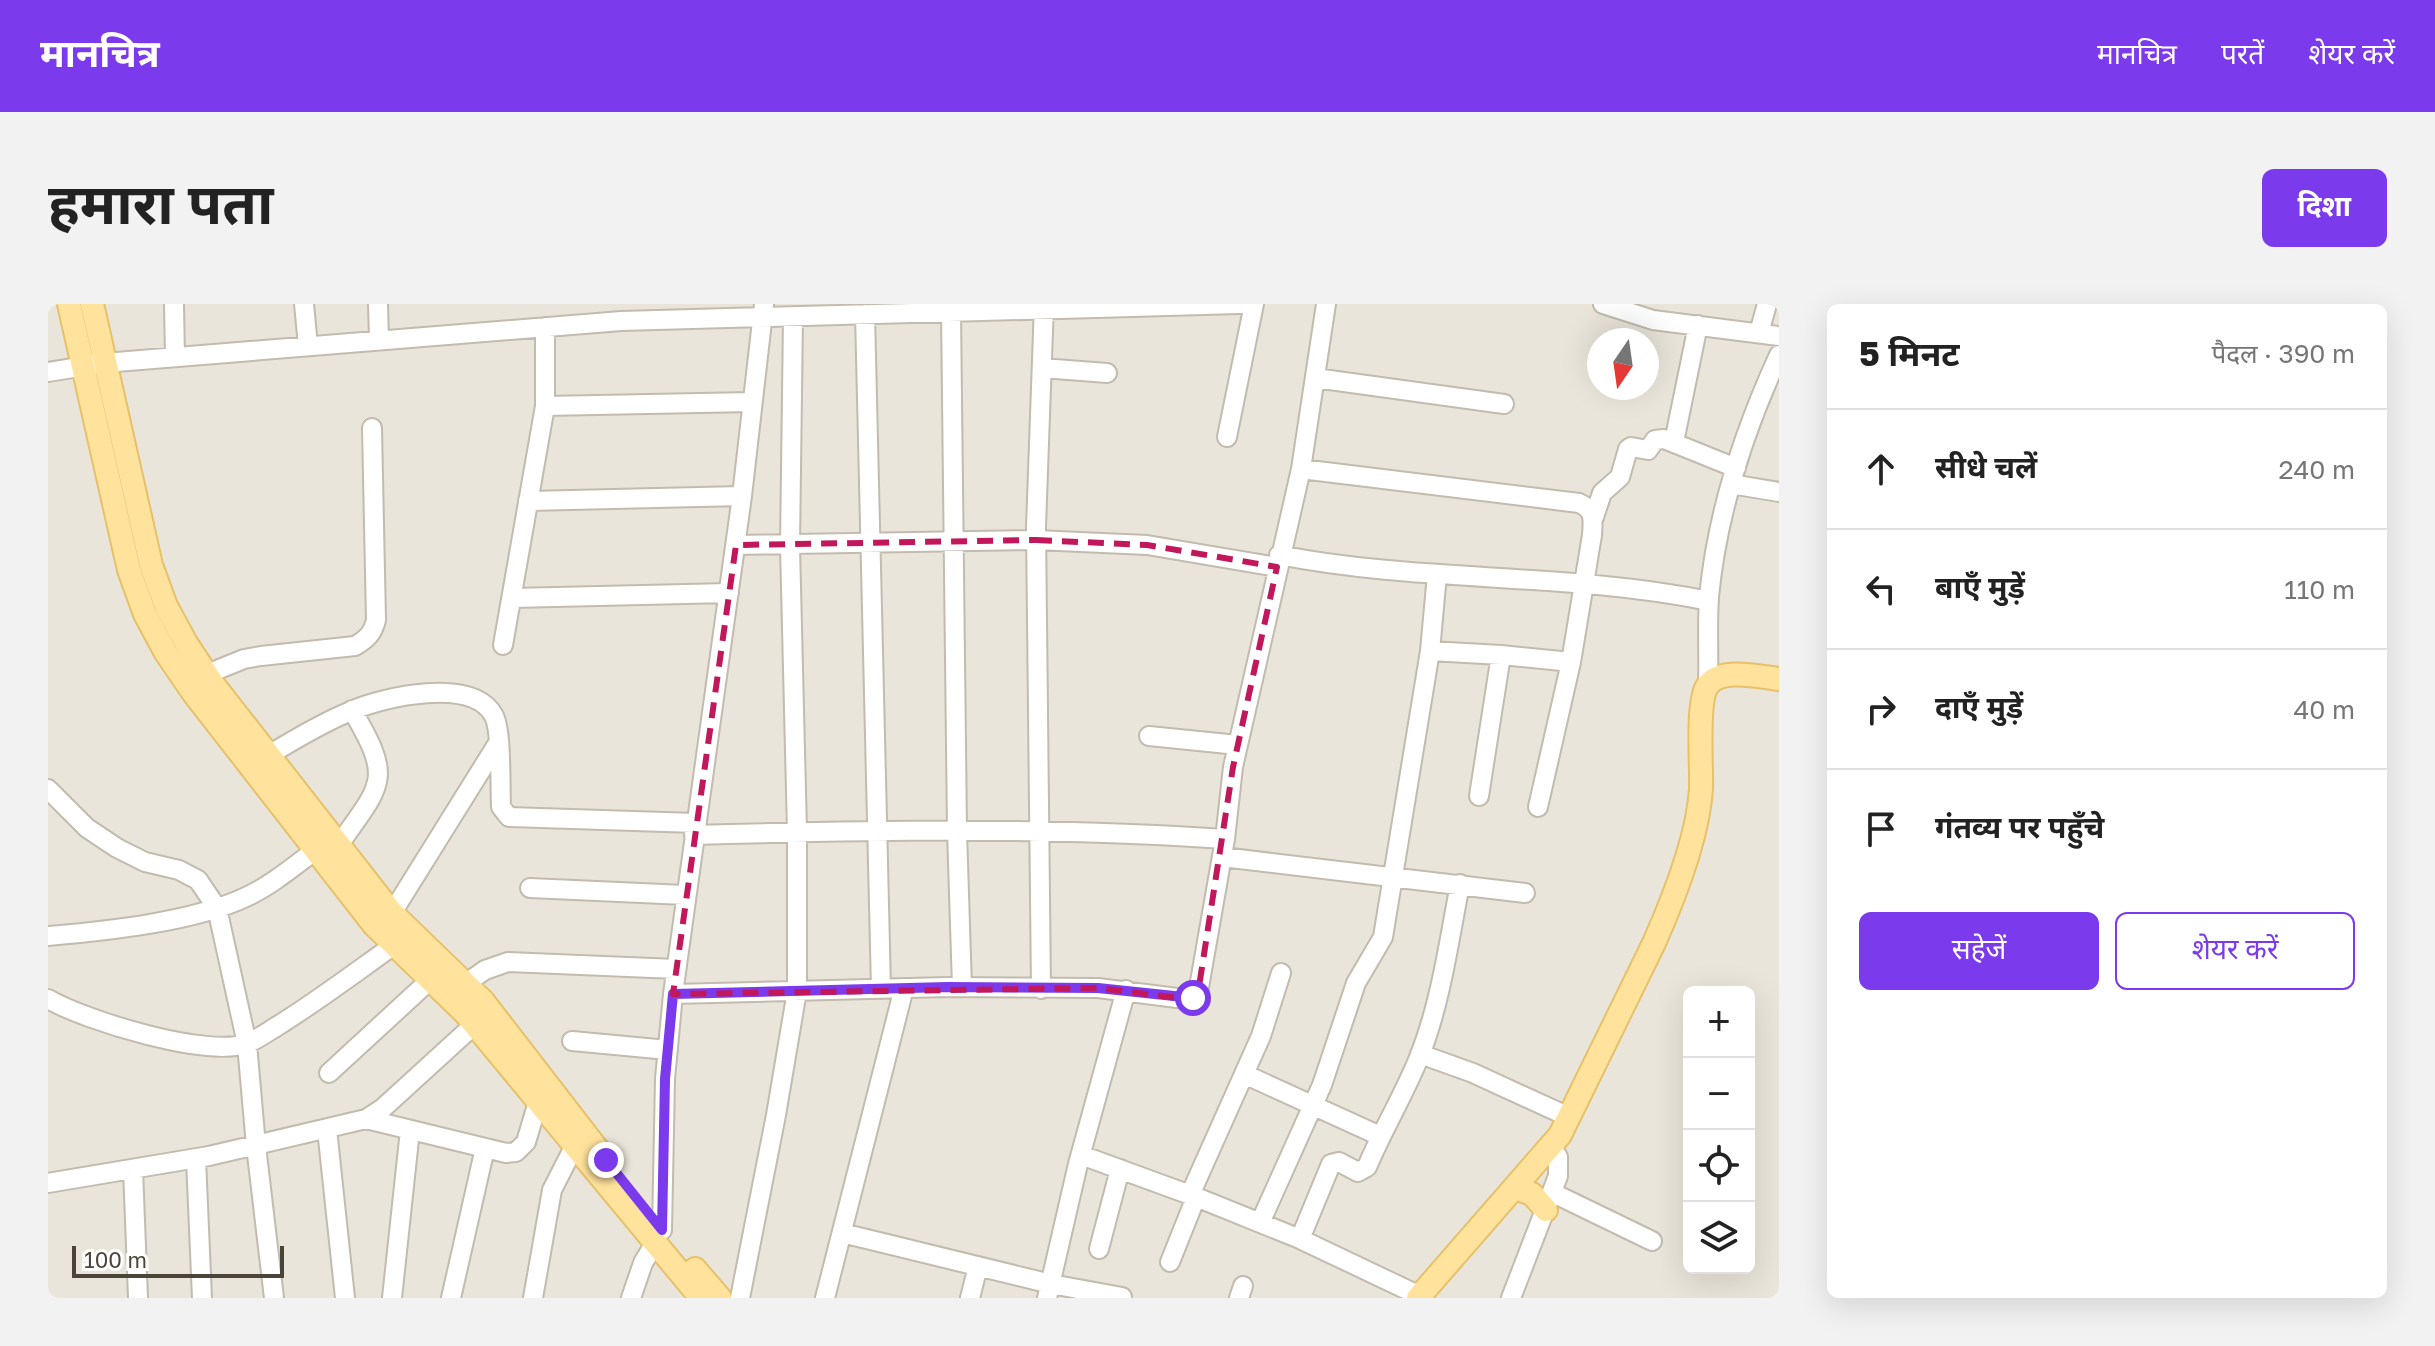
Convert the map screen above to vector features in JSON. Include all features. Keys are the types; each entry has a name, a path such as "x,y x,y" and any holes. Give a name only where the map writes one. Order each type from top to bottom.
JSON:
{"main road":[{"path":"69,304 93,365 151,565 166,606 207,674 392,913 483,1001 701,1298"},
{"path":"92,304 93,365 129,570 145,614 166,653 194,694 374,925 474,1025 575,1145 720,1298"},
{"path":"1419,1297 1551,1146 1569,1117 1660,930 1692,838 1701,793 1701,714 1708,684 1728,675 1779,679"},
{"path":"1516,1188 1550,1202"}],"street":[{"path":"174,304 175,357"},
{"path":"304,304 308,346"},
{"path":"378,304 379,340"},
{"path":"48,372 175,357 764,310 793,318 951,312 978,308 1240,304"},
{"path":"1227,437 1254,304"},
{"path":"673,994 962,987 1126,990 1185,999 1193,998 1198,993 1238,745 1301,469 1326,304"},
{"path":"1603,304 1653,320 1691,318 1779,336"},
{"path":"1759,333 1767,304"},
{"path":"1041,989 1036,540 1044,307"},
{"path":"631,1298 643,1263 659,1237 673,994 736,545 764,310"},
{"path":"951,312 957,831 962,987"},
{"path":"865,314 881,989"},
{"path":"740,1298 797,991 797,832 790,546 793,318"},
{"path":"1674,442 1691,318"},
{"path":"503,645 545,406 545,327"},
{"path":"1708,684 1709,601 1715,549 1753,417 1779,355"},
{"path":"1042,368 1107,373"},
{"path":"1315,378 1504,404"},
{"path":"545,406 752,402"},
{"path":"207,674 244,659 355,646 374,629 372,428"},
{"path":"1538,807 1571,662 1594,517 1602,493 1620,477 1628,449 1648,450 1659,439 1674,442 1734,476 1779,492"},
{"path":"1301,469 1579,503 1589,507 1594,517"},
{"path":"528,501 742,496"},
{"path":"736,545 1036,540 1147,545 1347,567 1582,582 1658,590 1709,601"},
{"path":"1260,1223 1313,1106 1356,983 1383,937 1430,651 1437,574"},
{"path":"512,598 729,593"},
{"path":"1430,651 1571,662"},
{"path":"1479,796 1501,655"},
{"path":"269,755 352,710 393,698 448,692 469,696 486,705 495,718 501,807 509,817 797,832 1138,833 1392,876 1525,893"},
{"path":"340,843 371,800 377,786 379,767 373,747 352,710"},
{"path":"1149,736 1238,745"},
{"path":"392,913 498,743"},
{"path":"48,789 87,828 117,848 145,862 179,870 198,880 217,908 247,1044 274,1298"},
{"path":"48,936 169,919 217,908 245,898 270,884 317,849"},
{"path":"1300,1239 1331,1164 1339,1162 1358,1172 1364,1171 1420,1054 1442,976 1460,884"},
{"path":"530,888 685,895"},
{"path":"48,999 92,1018 155,1037 227,1048 247,1044 309,1006 394,945"},
{"path":"465,984 485,970 508,962 676,969"},
{"path":"1170,1262 1193,1196 1261,1036 1281,973"},
{"path":"329,1073 430,980"},
{"path":"825,1298 904,988"},
{"path":"1049,1291 1081,1155 1126,990"},
{"path":"48,1183 196,1159 366,1119 383,1108 474,1025"},
{"path":"572,1041 668,1050"},
{"path":"1420,1054 1473,1073 1569,1117"},
{"path":"1244,1074 1380,1136"},
{"path":"366,1119 506,1153 521,1150 538,1102"},
{"path":"327,1129 345,1298"},
{"path":"392,1298 410,1130"},
{"path":"533,1298 552,1190 575,1145"},
{"path":"1511,1298 1550,1202 1559,1165 1551,1146"},
{"path":"451,1298 485,1148"},
{"path":"1081,1155 1300,1239 1419,1297"},
{"path":"196,1159 202,1298"},
{"path":"133,1169 138,1298"},
{"path":"1099,1249 1120,1169"},
{"path":"1550,1202 1652,1241"},
{"path":"842,1233 978,1266 1049,1291 1122,1297"},
{"path":"970,1298 978,1266"}],"highlighted area":[{"path":"1036,540 1147,545 1277,567 1233,767 1198,993 1185,999 1098,988 673,994 736,545"}],"shaded area":[{"path":"48,304 1779,304 1779,1298 48,1298"}],"route":[{"path":"606,1160 662,1230 665,1079 673,994 948,987 1098,988 1193,998"}]}
